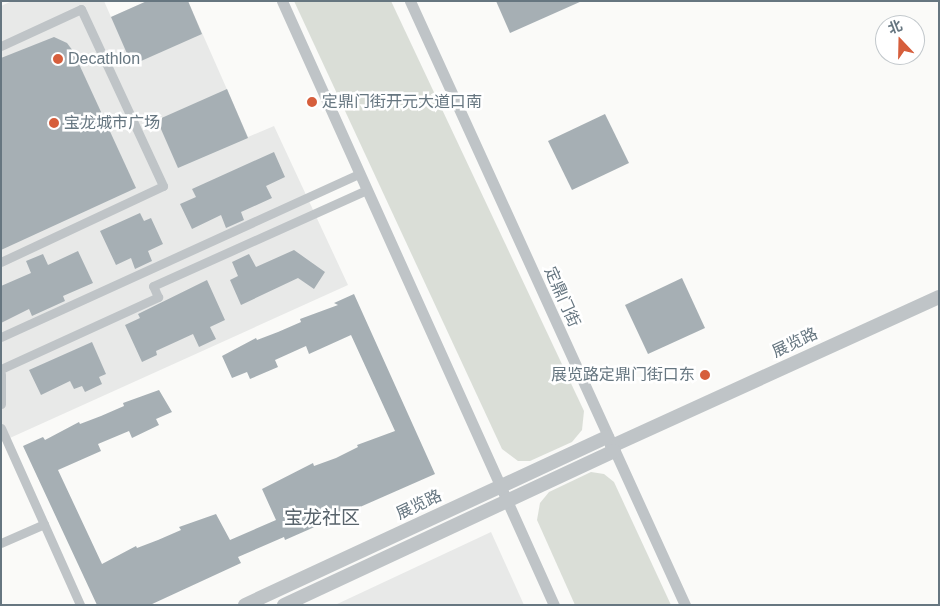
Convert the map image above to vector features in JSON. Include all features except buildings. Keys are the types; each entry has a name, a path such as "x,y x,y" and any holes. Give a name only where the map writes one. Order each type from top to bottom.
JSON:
{"street":[{"path":"282,1 499,487 554,605"},
{"name":"定鼎门街","path":"410,1 685,605"},
{"path":"1,46 79,5 163,186 1,262"},
{"path":"1,337 359,174"},
{"path":"1,369 158,296 153,286 367,190"},
{"name":"展览路","path":"245,605 499,487 611,445 939,297"},
{"path":"1,374 1,404"},
{"path":"1,428 80,605"},
{"name":"展览路","path":"284,605 506,502 611,445"},
{"path":"1,543 44,524"}],"shaded area":[{"path":"12,1 104,1 111,17 147,1 188,1 248,137 274,126 348,285 1,442 1,6"},
{"path":"294,1 391,1 584,411 582,430 572,442 530,461 518,461 502,449"},
{"path":"591,472 604,474 614,482 671,605 575,605 537,520 540,503 549,492"},
{"path":"491,532 524,605 335,605"}],"place":[{"name":"Decathlon","path":"58,59"},
{"name":"定鼎门街开元大道口南","path":"312,102"},
{"name":"宝龙城市广场","path":"54,123"},
{"name":"展览路定鼎门街口东","path":"705,375"}],"district":[{"name":"宝龙社区","path":"322,518"}]}
